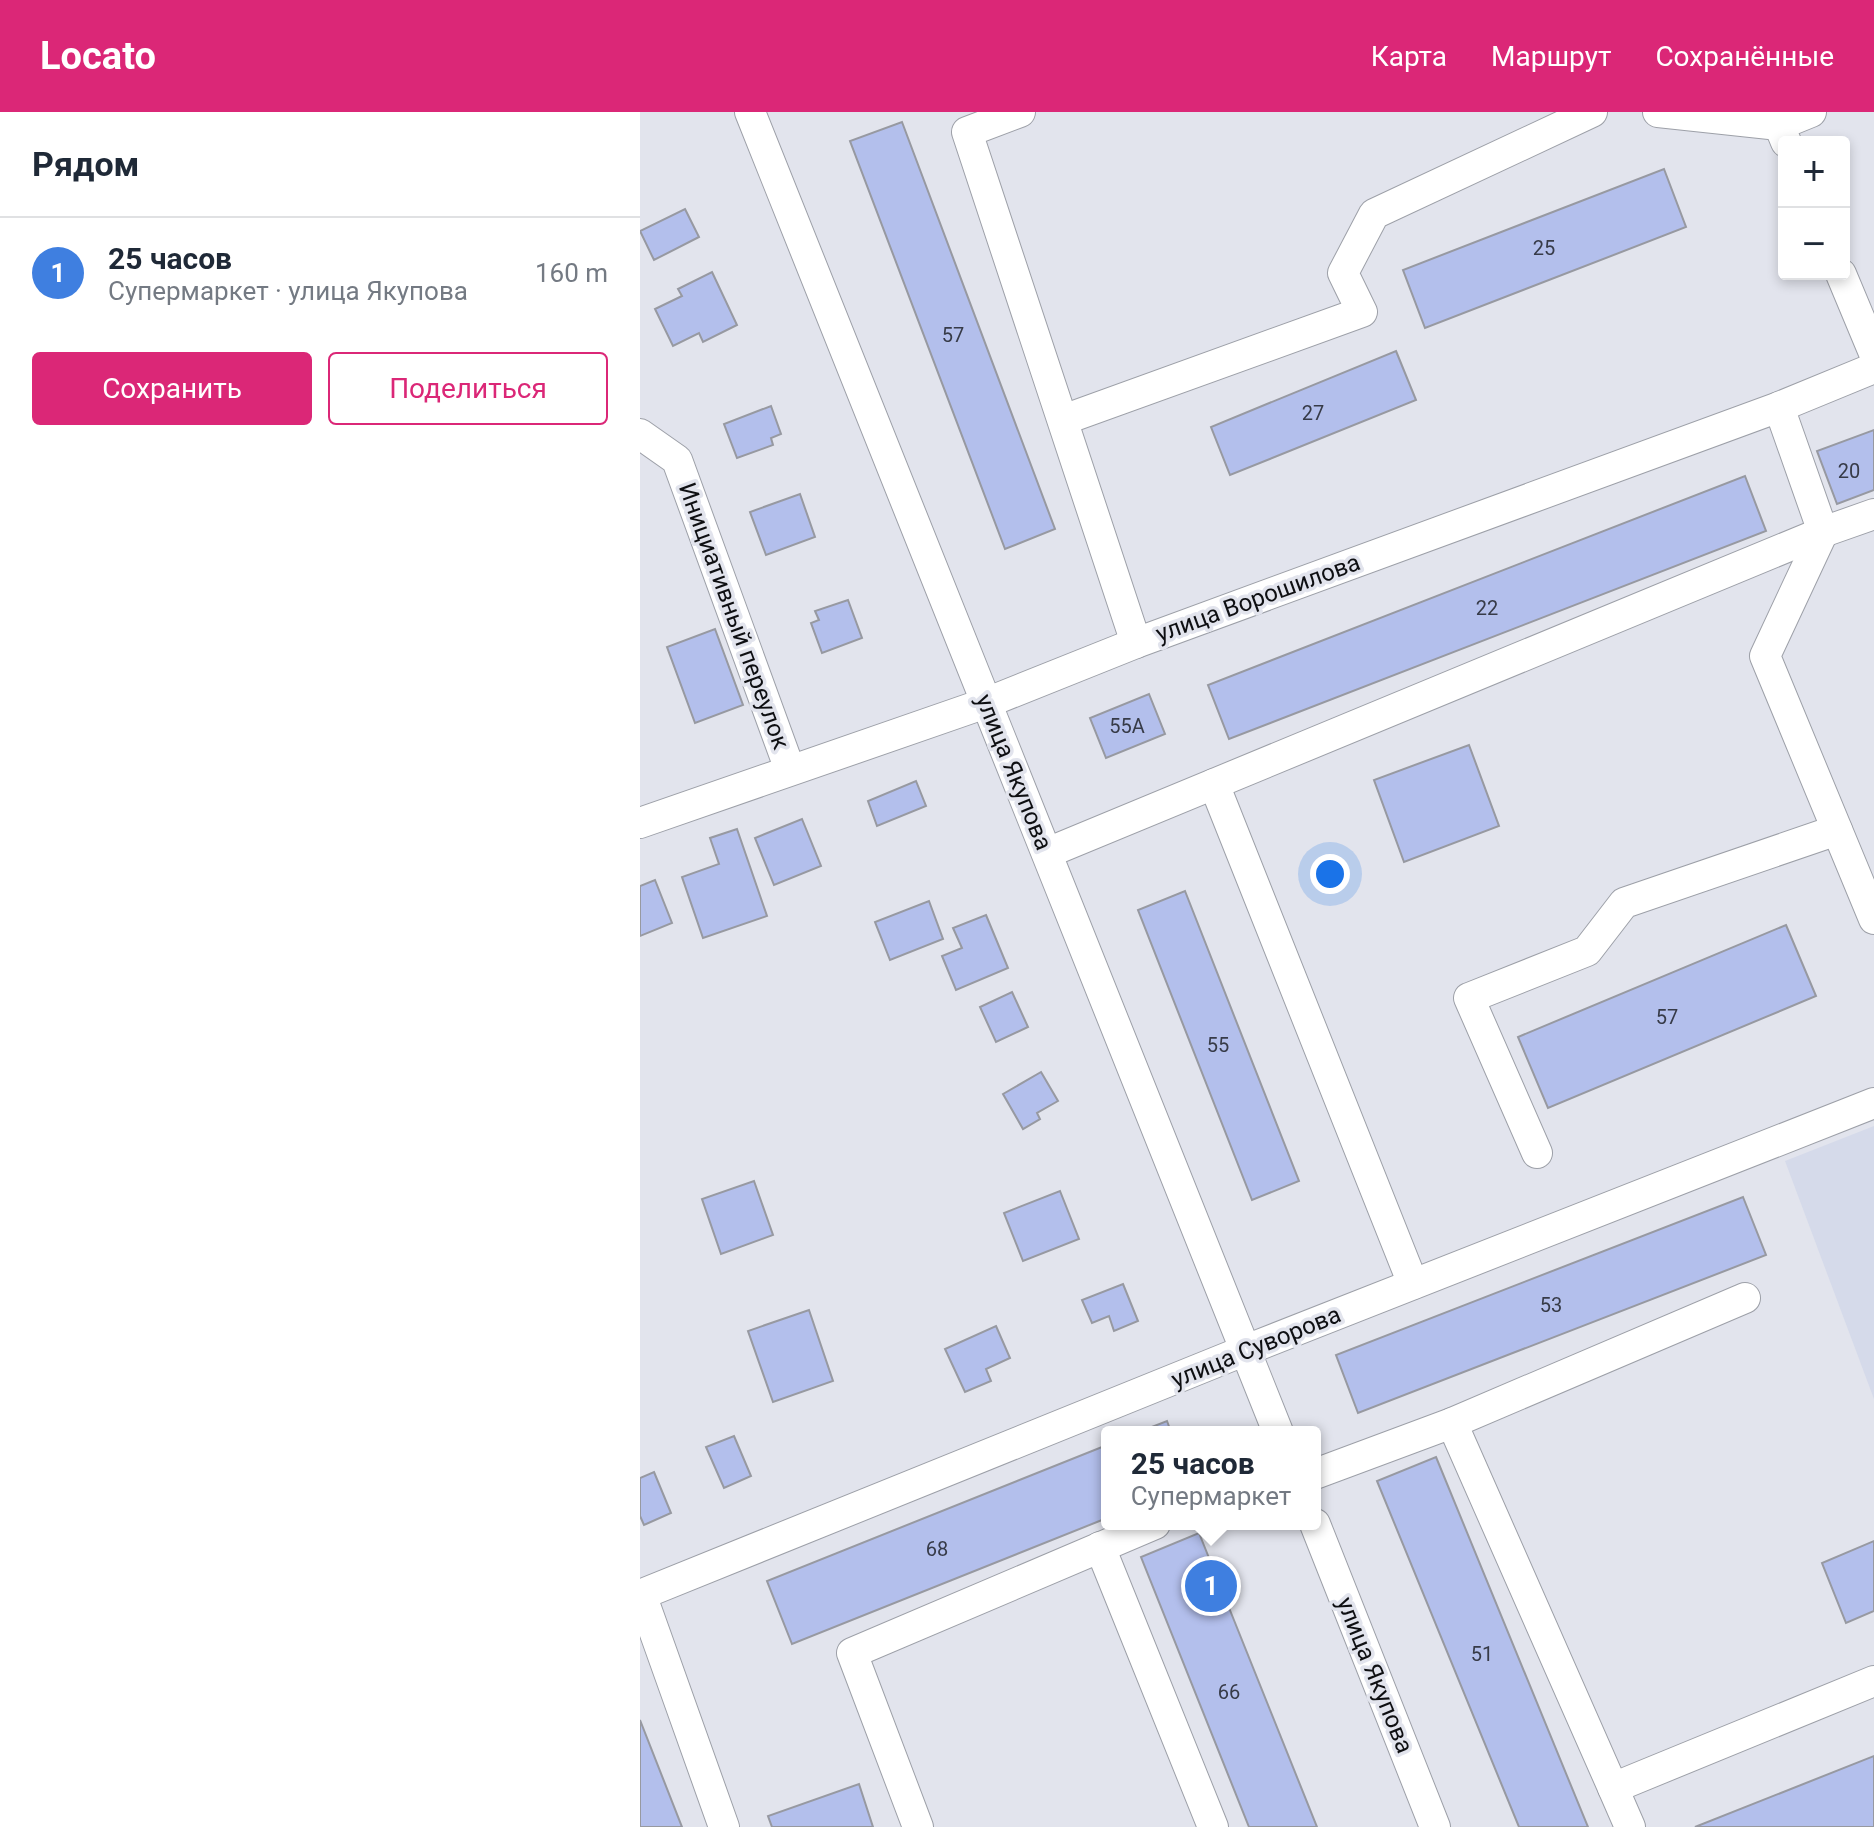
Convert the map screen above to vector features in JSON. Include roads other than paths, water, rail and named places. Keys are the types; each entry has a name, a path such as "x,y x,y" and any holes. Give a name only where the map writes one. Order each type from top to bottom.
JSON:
{"street":[{"name":"улица Якупова","path":"750,112 1276,1426"},
{"path":"1020,112 967,132 1136,643"},
{"path":"1063,420 1362,312 1343,273 1374,214 1592,112"},
{"path":"1658,112 1782,133 1811,112"},
{"path":"1844,280 1874,353"},
{"name":"улица Ворошилова","path":"640,823 986,703 1136,643 1779,407 1874,368"},
{"path":"1779,407 1823,532 1765,656 1874,919"},
{"name":"Инициативный переулок","path":"640,434 677,460 790,770"},
{"path":"1047,853 1823,532 1874,514"},
{"path":"1214,784 1413,1284"},
{"path":"1537,1153 1469,998 1587,951 1624,903 1837,830"},
{"name":"улица Суворова","path":"640,1594 1246,1350 1874,1103"},
{"path":"1321,1472 1452,1423 1745,1298"},
{"path":"1452,1423 1630,1827"},
{"path":"918,1827 852,1653 1141,1530"},
{"name":"улица Якупова","path":"1317,1530 1435,1827"},
{"path":"1100,1547 1213,1827"},
{"path":"640,1594 724,1827"},
{"path":"1613,1788 1874,1681"}],"place":[{"name":"25 часов","path":"1211,1586"}]}
